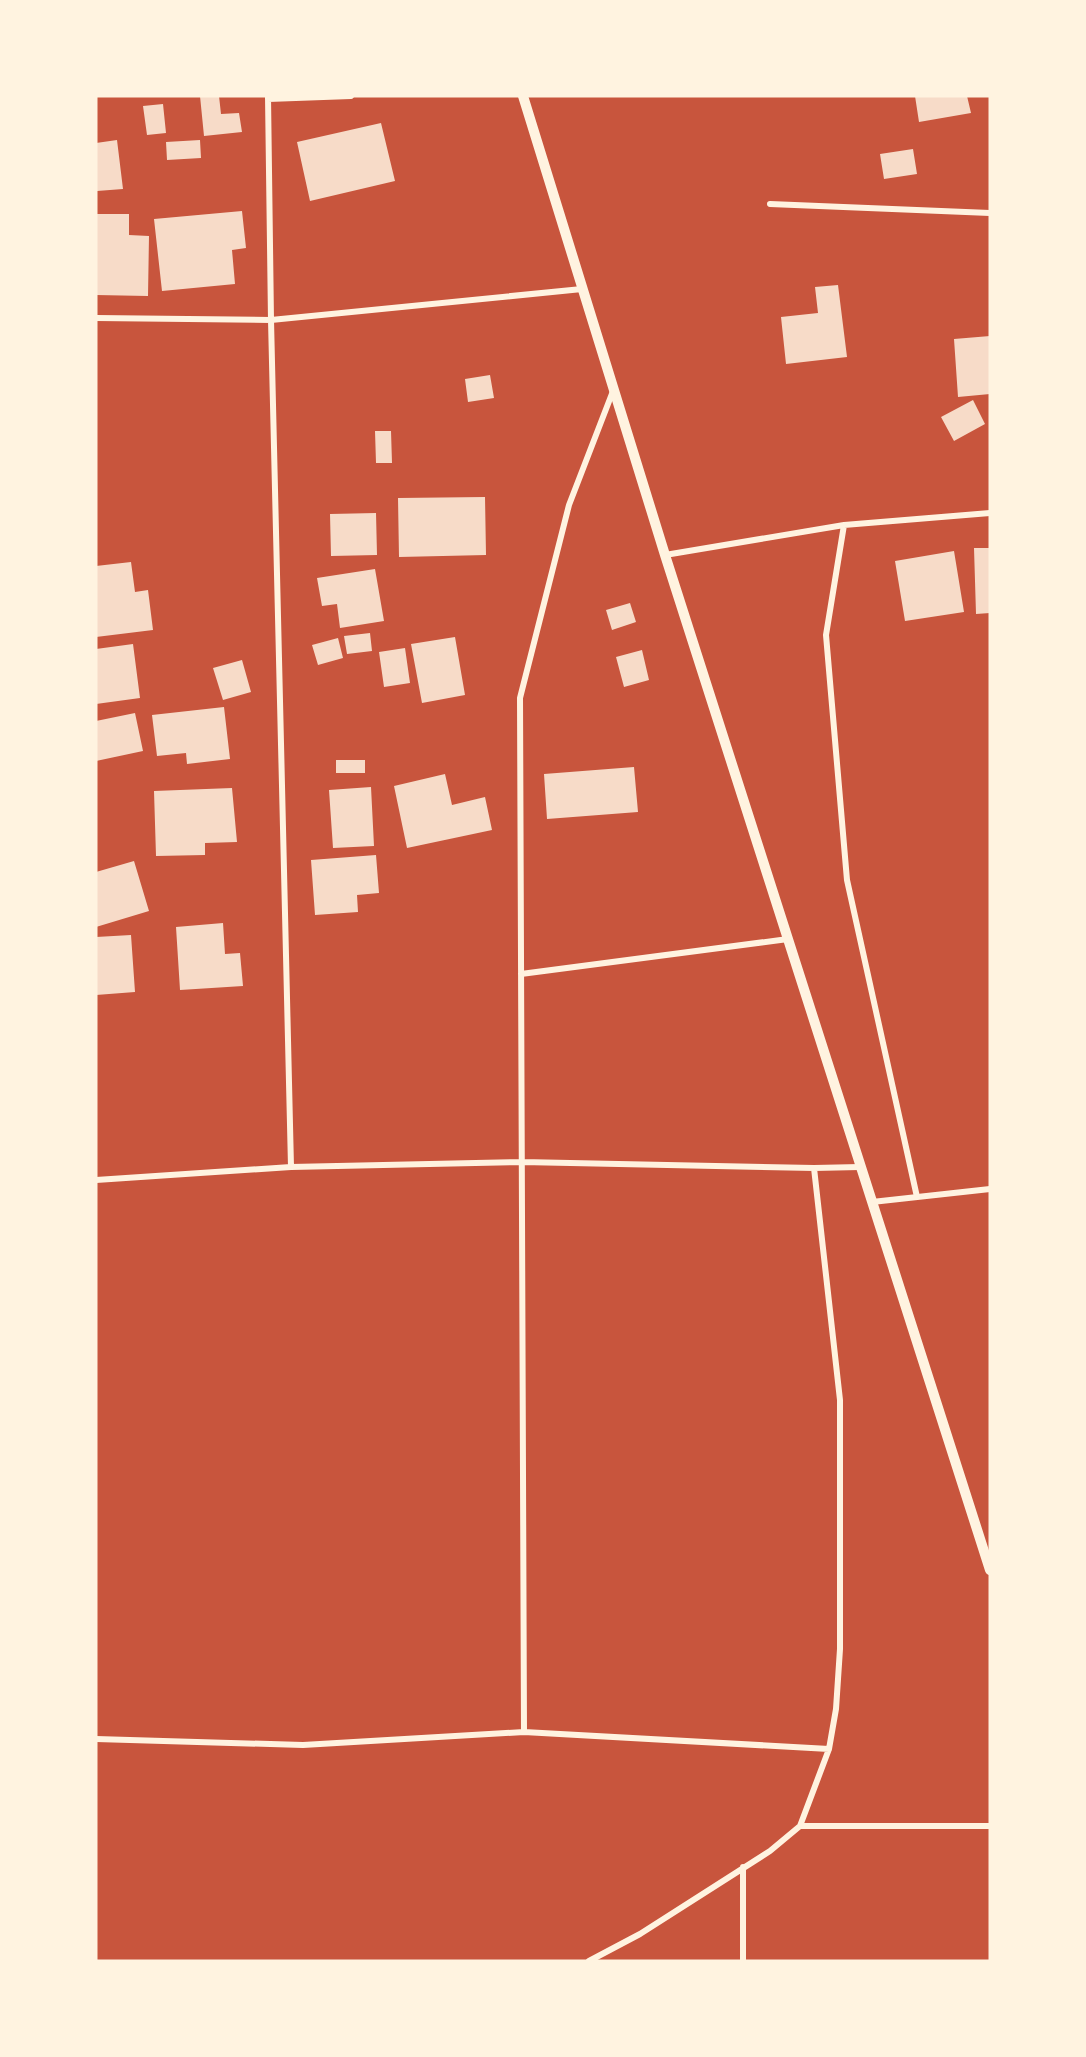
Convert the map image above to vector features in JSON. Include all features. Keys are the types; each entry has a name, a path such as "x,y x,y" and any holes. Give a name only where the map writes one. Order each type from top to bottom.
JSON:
{"street":[{"path":"291,1167 268,98 351,96"},
{"path":"523,96 665,555 990,1570"},
{"path":"770,204 990,213"},
{"path":"96,318 271,320 582,289"},
{"path":"524,1732 520,698 569,505 613,390"},
{"path":"665,555 844,525 990,513"},
{"path":"844,525 826,635 848,880 917,1197"},
{"path":"521,974 788,939"},
{"path":"96,1180 291,1167 522,1162 860,1167"},
{"path":"589,1961 640,1934 770,1851 800,1826 829,1749 836,1709 840,1649 840,1400 814,1168"},
{"path":"872,1202 990,1189"},
{"path":"96,1739 303,1745 524,1732 829,1749"},
{"path":"800,1826 990,1826"},
{"path":"743,1867 743,1961"}],"building":[{"path":"200,96 219,96 221,114 239,113 242,132 204,136"},
{"path":"915,96 967,96 971,113 919,122"},
{"path":"163,104 166,133 147,135 143,106"},
{"path":"381,123 395,181 310,201 297,142"},
{"path":"117,140 123,189 97,191 96,143"},
{"path":"200,140 201,158 167,160 166,142"},
{"path":"913,149 917,174 884,179 880,154"},
{"path":"242,211 246,248 232,250 235,284 162,291 154,219"},
{"path":"96,214 129,214 129,235 149,236 148,296 96,295"},
{"path":"838,285 847,357 786,364 781,317 818,313 815,287"},
{"path":"990,336 990,394 958,397 954,339"},
{"path":"490,375 494,398 468,402 465,379"},
{"path":"973,400 985,424 954,441 941,417"},
{"path":"375,431 391,431 392,463 376,463"},
{"path":"485,497 486,555 399,557 398,498"},
{"path":"376,513 377,555 331,556 330,514"},
{"path":"974,548 990,548 990,613 976,614"},
{"path":"954,551 964,612 905,621 895,561"},
{"path":"131,562 135,592 148,590 153,630 96,637 96,566"},
{"path":"375,569 384,621 340,628 337,604 322,606 317,578"},
{"path":"630,603 636,622 612,630 606,610"},
{"path":"370,633 372,651 347,654 344,636"},
{"path":"455,637 465,695 422,703 411,644"},
{"path":"338,638 343,658 318,665 312,645"},
{"path":"133,644 140,698 96,704 96,649"},
{"path":"405,648 410,683 384,687 379,652"},
{"path":"642,650 649,680 624,687 616,657"},
{"path":"242,660 251,692 223,700 213,668"},
{"path":"224,707 230,759 187,764 186,753 157,756 152,715"},
{"path":"135,713 143,751 96,761 96,721"},
{"path":"336,760 365,760 365,773 336,773"},
{"path":"634,767 638,812 547,819 544,774"},
{"path":"445,774 452,805 485,797 492,830 407,848 394,786"},
{"path":"371,787 374,846 333,848 329,790"},
{"path":"232,788 237,842 205,843 205,855 156,856 154,791"},
{"path":"376,855 379,893 357,895 358,912 315,915 311,860"},
{"path":"134,861 149,911 96,927 96,872"},
{"path":"223,923 225,954 240,953 243,986 180,990 176,927"},
{"path":"131,935 135,992 96,995 96,937"}]}
